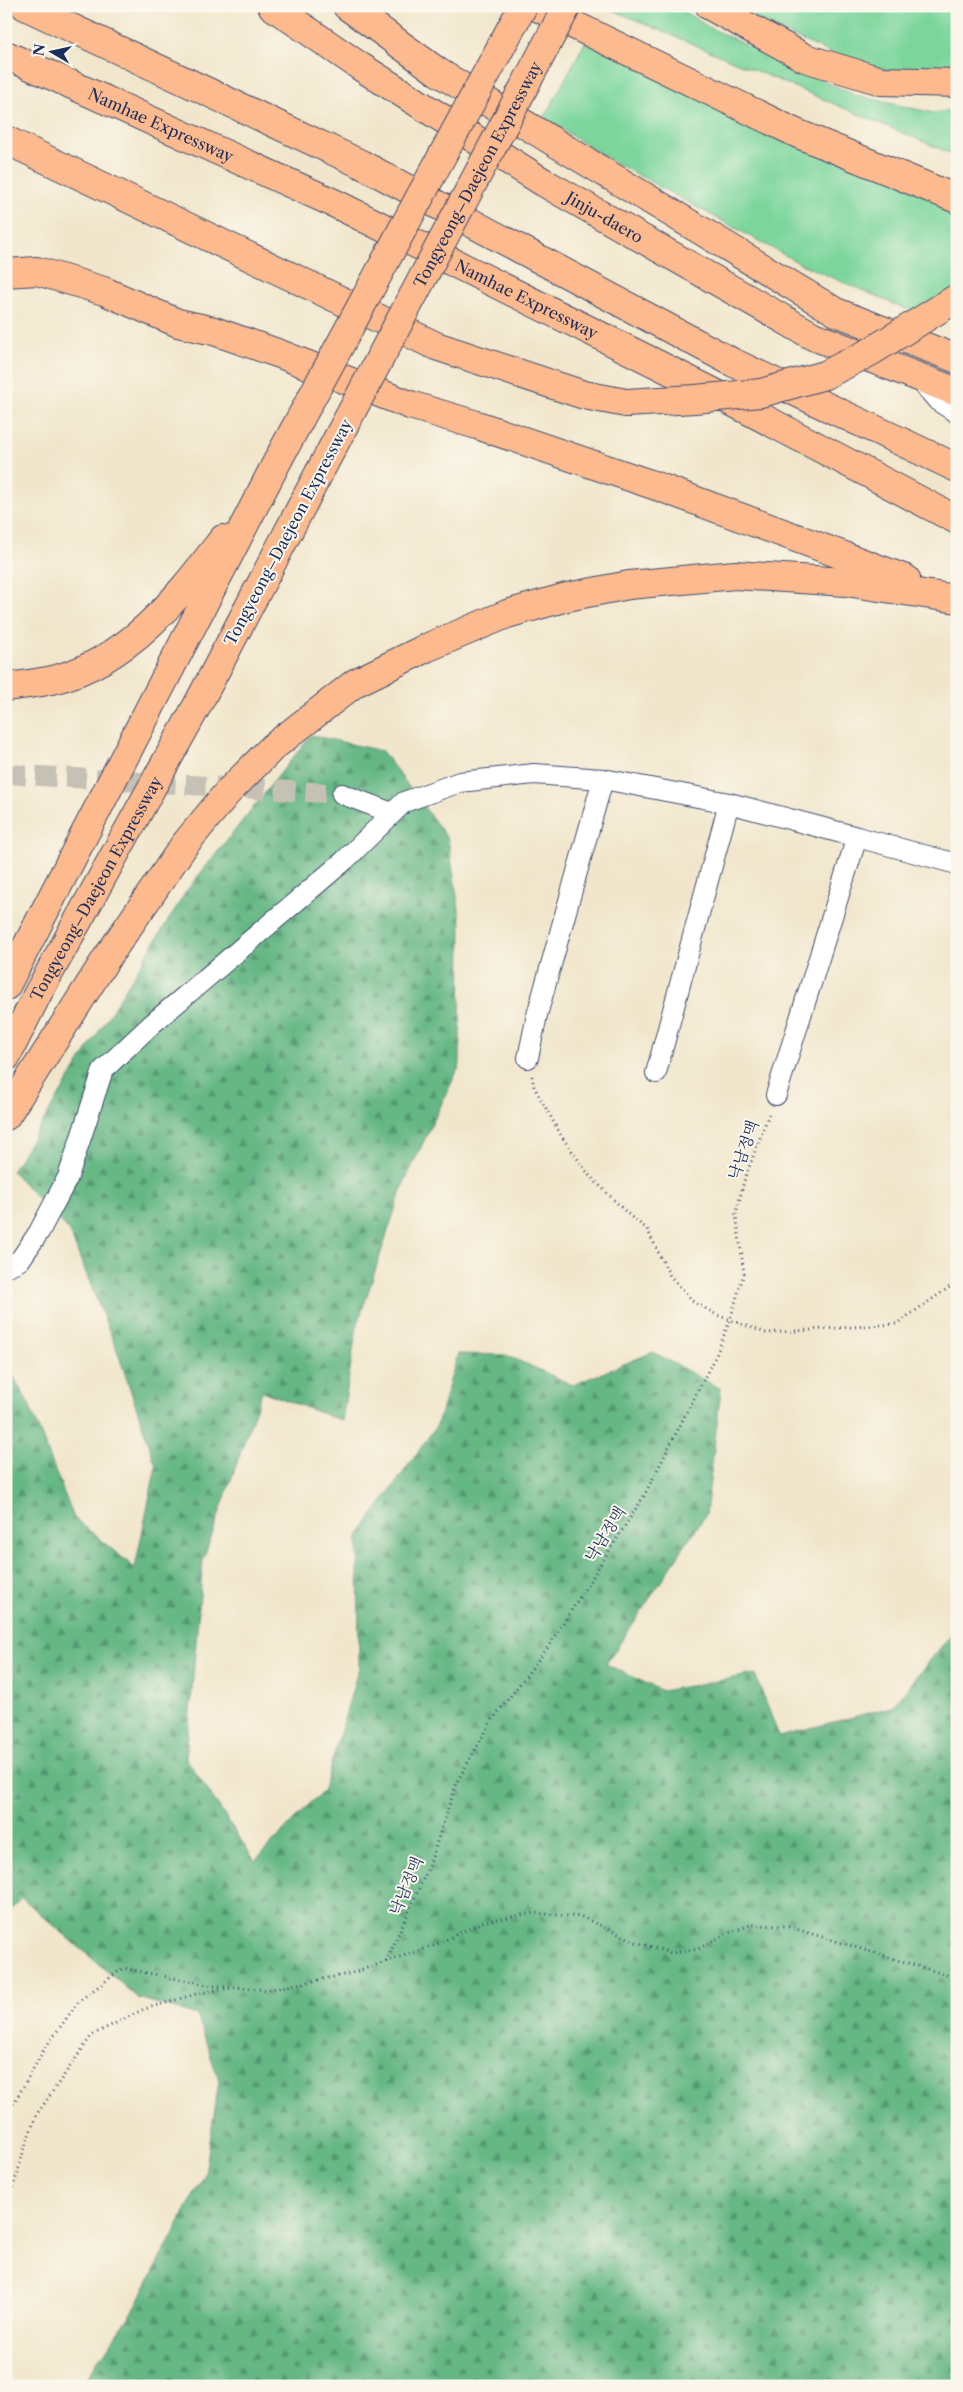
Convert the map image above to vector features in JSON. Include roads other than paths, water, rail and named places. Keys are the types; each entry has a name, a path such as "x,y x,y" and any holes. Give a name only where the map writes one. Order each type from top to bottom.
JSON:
{"main road":[{"path":"25,6 361,164 732,362 957,468"},
{"name":"Jinju-daero","path":"272,6 361,67 543,182 813,336 957,392"},
{"path":"346,6 438,72 836,312 957,359"},
{"name":"Tongyeong–Daejeon Expressway","path":"6,986 279,458 523,6"},
{"path":"535,6 796,133 957,198"},
{"name":"Tongyeong–Daejeon Expressway","path":"6,1057 38,994 198,704 567,6"},
{"path":"710,6 805,58 881,81 957,83"},
{"name":"Namhae Expressway","path":"6,55 336,204 719,395 957,520"},
{"path":"6,140 436,346 584,395 626,403 695,400 761,393 825,375 878,347 957,298"},
{"path":"6,273 38,271 104,291 178,322 214,331 270,350 410,405 477,425 662,488 957,598"},
{"path":"6,687 55,679 88,668 115,654 158,618 223,539 279,458"},
{"path":"6,1116 106,959 185,844 227,793 273,747 355,683 426,648 507,614 567,597 629,585 734,575 846,582 957,598"}],"street":[{"path":"918,378 938,401 957,413"},
{"path":"6,1267 20,1260 39,1232 68,1178 103,1070 152,1024 345,860 404,802 460,782 534,774 603,779 729,803 957,864"},
{"path":"528,1058 537,1015 603,779"},
{"path":"342,794 392,813"},
{"path":"656,1073 729,803"},
{"path":"776,1095 857,837"}],"tunnel":[{"path":"6,774 342,794"}]}
